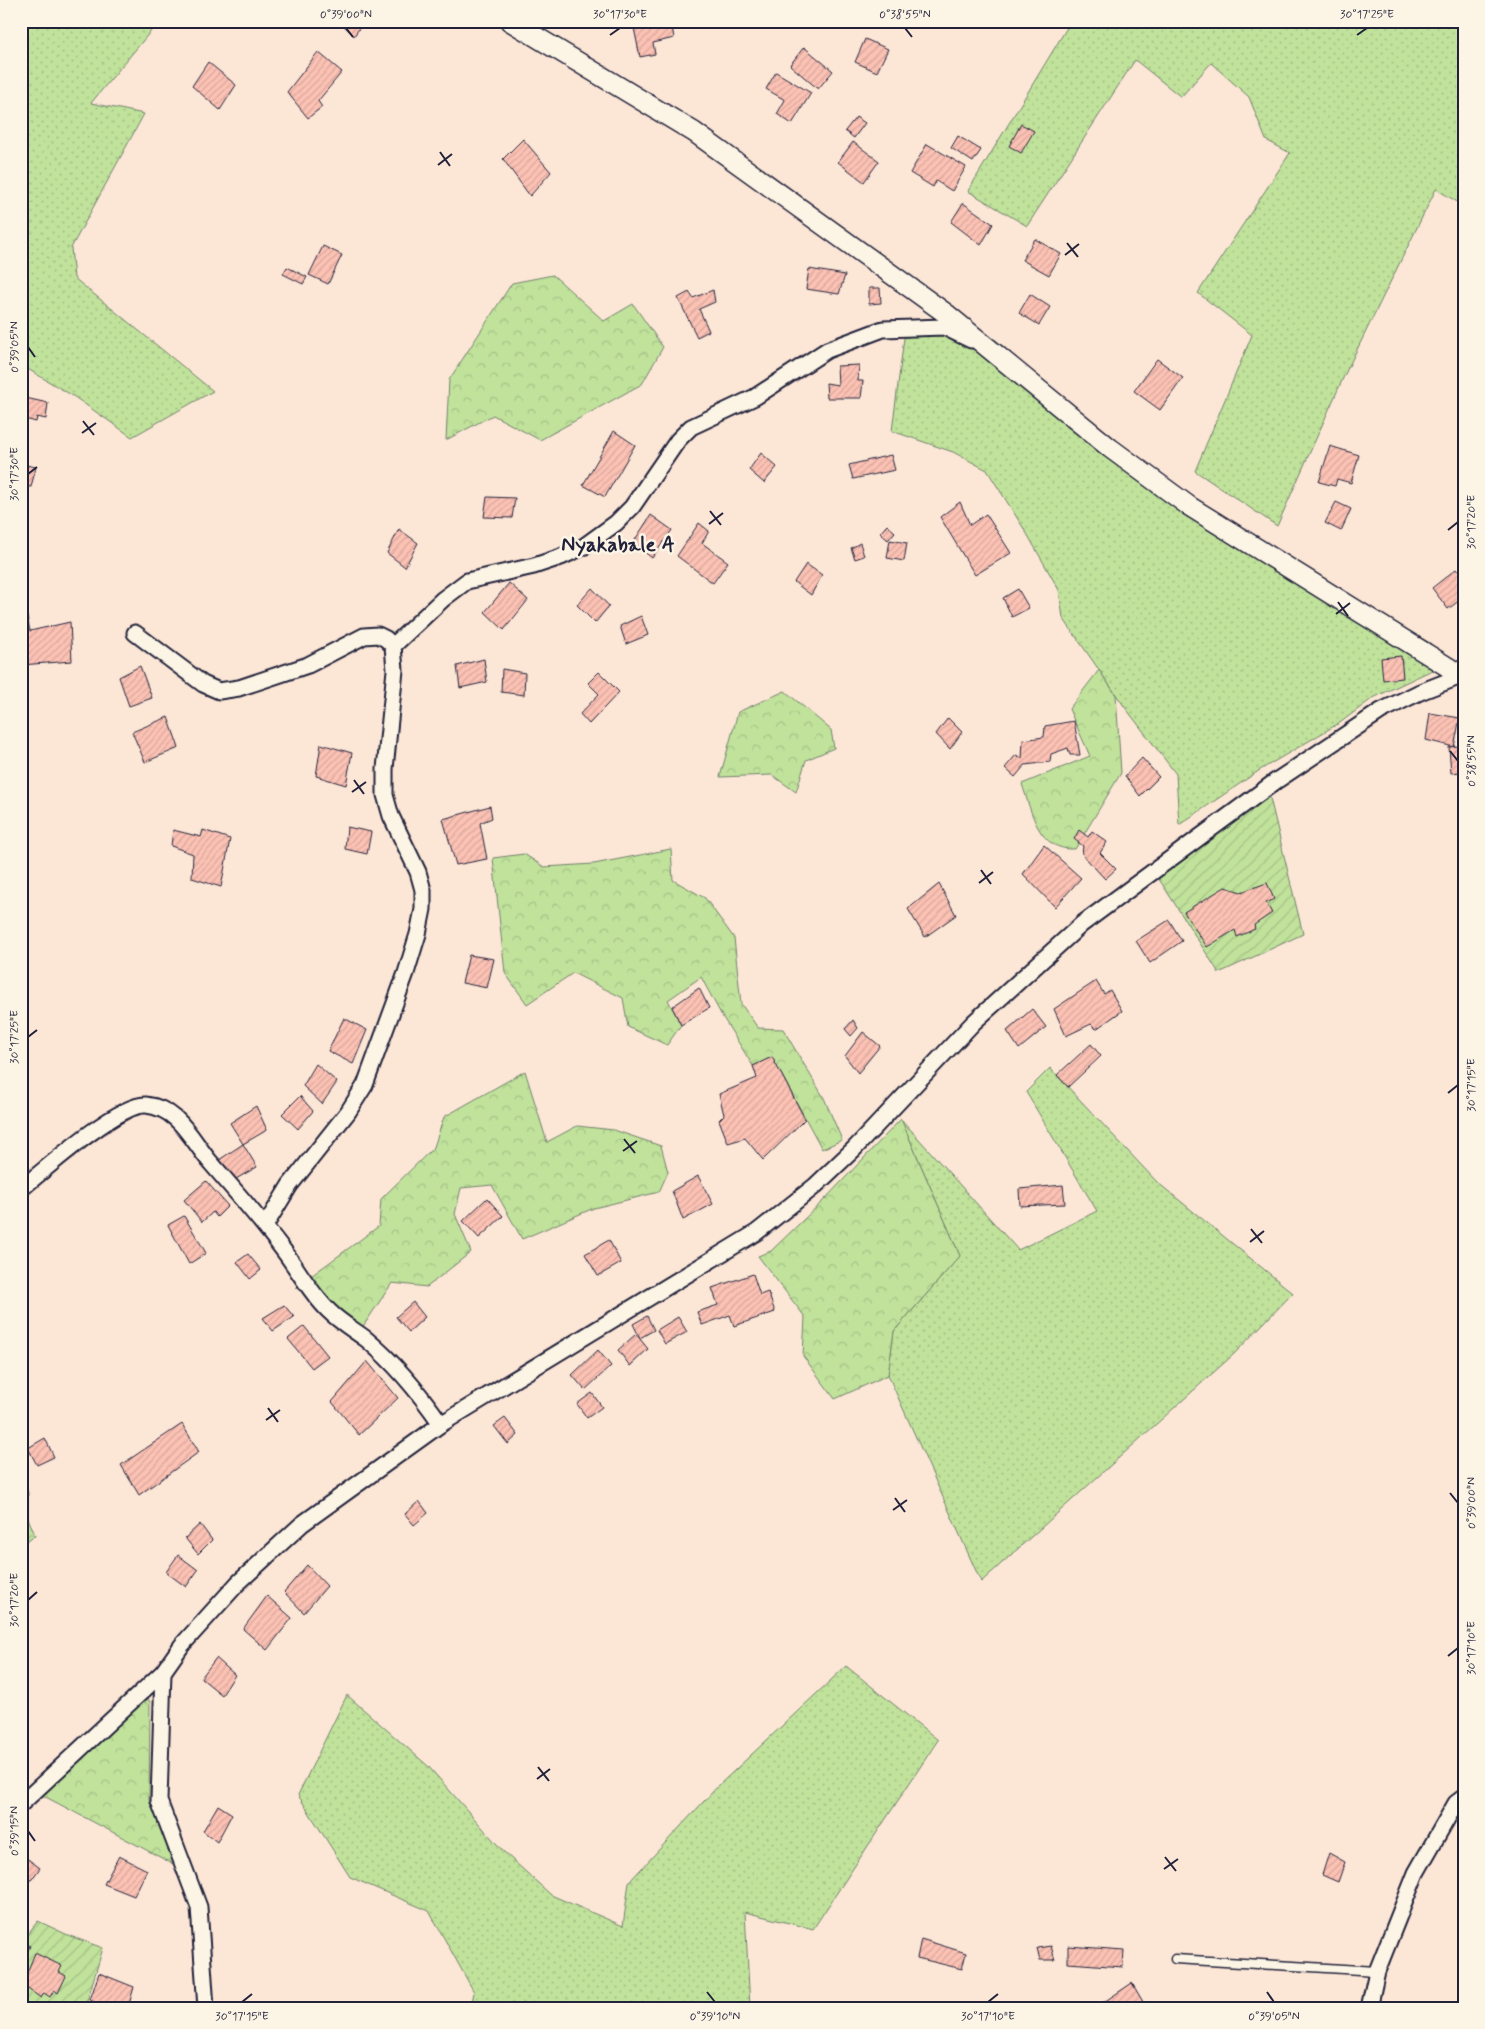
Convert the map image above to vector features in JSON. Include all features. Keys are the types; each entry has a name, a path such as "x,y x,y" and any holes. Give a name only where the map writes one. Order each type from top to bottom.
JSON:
{"street":[{"path":"510,21 694,132 948,315 1110,448 1189,506 1463,676"},
{"path":"393,646 443,599 467,581 534,566 584,547 616,523 632,507 678,440 691,427 755,397 827,350 883,329 944,327 988,348"},
{"path":"135,633 203,684 224,691 308,665 364,636 378,635 386,639 393,646 395,670 385,769 385,795 391,816 418,872 423,890 423,909 418,934 406,973 365,1085 348,1112 290,1185 264,1226"},
{"path":"21,1804 163,1672 182,1645 238,1583 302,1524 441,1424 757,1232 815,1186 841,1162 974,1022 1082,924 1276,781 1381,712 1420,692 1463,676"},
{"path":"21,1189 98,1127 130,1108 144,1105 163,1108 178,1120 209,1161 264,1226 329,1311 366,1340 404,1374 421,1394 441,1424"},
{"path":"163,1672 159,1801 199,1907 206,2008"},
{"path":"1369,2008 1378,1971 1416,1873 1456,1803 1464,1797"}],"lane":[{"path":"1175,1959 1378,1971"}],"green space":[{"path":"21,21 152,21 156,25 91,103 144,114 71,248 74,278 213,391 132,437 73,396 21,365"},
{"path":"1071,21 1464,21 1464,206 1436,189 1344,376 1277,526 1195,471 1252,335 1198,293 1290,153 1266,140 1249,97 1211,63 1181,97 1135,60 1027,226 968,191"},
{"path":"553,275 604,321 633,304 663,347 642,384 540,440 493,415 446,440 449,380 512,283"},
{"path":"932,327 996,340 1069,404 1183,498 1430,643 1445,657 1447,663 1373,698 1341,722 1260,770 1179,825 1176,774 1124,706 1063,618 1059,590 1026,532 987,470 953,452 892,431 904,338"},
{"path":"1099,670 1116,695 1121,773 1075,849 1063,848 1053,844 1038,828 1022,784 1090,756 1069,709"},
{"path":"785,691 831,730 834,748 806,760 796,792 772,775 720,777 738,712"},
{"path":"1269,794 1303,934 1219,973 1157,876"},
{"path":"671,849 673,880 705,898 734,938 741,1004 758,1028 783,1029 824,1098 842,1140 822,1149 772,1057 753,1066 722,1016 701,977 668,1000 681,1025 667,1045 628,1027 623,998 573,973 527,1004 505,973 493,858 524,854 544,867 594,864"},
{"path":"1050,1068 1157,1182 1293,1293 1234,1354 981,1582 888,1375 894,1331 960,1256 901,1119 1018,1250 1097,1211 1026,1092"},
{"path":"525,1071 547,1142 577,1126 614,1130 661,1146 668,1172 659,1192 594,1208 522,1239 492,1185 461,1188 455,1214 471,1252 427,1287 392,1283 362,1328 296,1287 379,1226 381,1199 434,1147 444,1117"},
{"path":"901,1119 960,1256 894,1331 888,1375 835,1399 803,1356 805,1317 758,1256 771,1251 825,1199"},
{"path":"21,1470 28,1493 28,1518 35,1535 21,1545"},
{"path":"846,1666 938,1740 813,1929 745,1912 750,2008 471,2008 474,1992 429,1911 350,1877 298,1795 347,1695 428,1766 503,1851 551,1895 623,1926 629,1882 719,1785"},
{"path":"146,1695 150,1702 149,1800 175,1865 40,1794"},
{"path":"38,1921 70,1936 103,1948 85,2008 21,2007 21,1942"}],"building":[{"path":"339,21 364,21 354,36"},
{"path":"671,21 674,38 653,43 655,54 640,57 633,23"},
{"path":"865,39 888,49 877,72 855,62"},
{"path":"804,47 833,71 818,89 790,65"},
{"path":"318,52 342,72 318,101 322,107 308,118 287,92"},
{"path":"208,62 236,85 220,110 192,86"},
{"path":"776,72 811,93 792,124 777,114 785,100 766,89"},
{"path":"856,117 865,123 854,138 845,131"},
{"path":"1021,124 1034,131 1021,153 1009,146"},
{"path":"958,136 981,150 973,162 951,148"},
{"path":"523,139 551,172 530,196 503,159"},
{"path":"853,142 879,161 864,182 838,162"},
{"path":"927,144 966,167 952,191 936,181 933,187 910,173"},
{"path":"963,203 993,224 981,245 951,222"},
{"path":"1035,239 1061,254 1049,275 1022,260"},
{"path":"323,246 342,255 328,284 309,275"},
{"path":"287,267 307,277 303,284 283,274"},
{"path":"809,269 845,275 839,294 806,289"},
{"path":"869,288 880,288 881,303 869,304"},
{"path":"713,290 715,302 699,309 709,331 697,337 678,298 689,292 693,298"},
{"path":"1030,294 1050,307 1039,325 1019,313"},
{"path":"1157,359 1183,378 1160,410 1134,391"},
{"path":"859,365 858,381 863,381 861,398 827,398 826,383 838,385 837,366"},
{"path":"21,397 48,403 46,419 37,417 36,422 25,419 25,421 21,420"},
{"path":"614,431 635,445 605,497 583,485"},
{"path":"1330,446 1359,455 1351,483 1337,479 1335,486 1319,482"},
{"path":"761,453 777,467 764,483 749,470"},
{"path":"891,455 895,470 853,479 849,465"},
{"path":"21,464 36,467 31,487 21,486"},
{"path":"487,497 515,498 512,518 484,517"},
{"path":"960,502 970,525 986,514 1011,553 975,575 940,517"},
{"path":"1336,502 1351,509 1341,531 1325,523"},
{"path":"651,515 672,530 652,558 633,543"},
{"path":"699,523 709,531 702,543 728,562 713,583 677,556"},
{"path":"887,525 895,532 888,540 880,533"},
{"path":"399,529 418,543 405,567 387,553"},
{"path":"890,540 907,543 904,561 887,558"},
{"path":"860,543 864,556 855,559 851,548"},
{"path":"806,564 822,575 811,595 794,582"},
{"path":"1456,569 1464,578 1464,597 1448,609 1432,588"},
{"path":"509,583 528,600 504,630 485,612"},
{"path":"592,588 609,606 595,623 577,605"},
{"path":"1018,589 1029,608 1012,617 1003,598"},
{"path":"27,616 30,631 70,622 72,661 21,665 21,617"},
{"path":"641,616 648,635 626,644 620,626"},
{"path":"1401,656 1403,678 1383,680 1381,658"},
{"path":"484,659 487,682 460,688 457,666"},
{"path":"140,666 152,698 129,706 119,677"},
{"path":"502,669 525,673 524,695 501,692"},
{"path":"599,672 619,692 589,724 580,714 599,694 588,683"},
{"path":"1430,713 1460,718 1454,747 1426,740"},
{"path":"168,717 179,748 145,762 132,732"},
{"path":"948,718 962,732 950,749 936,734"},
{"path":"1074,721 1080,755 1070,755 1068,748 1051,754 1050,762 1025,765 1015,777 1005,768 1016,755 1022,758 1023,740 1044,737 1045,726"},
{"path":"321,744 352,753 346,785 316,776"},
{"path":"1459,746 1462,772 1451,773 1449,747"},
{"path":"1142,758 1159,777 1140,796 1125,776"},
{"path":"490,806 492,818 480,823 487,859 456,865 443,819"},
{"path":"347,827 371,832 367,854 345,849"},
{"path":"173,830 201,837 203,830 230,839 221,887 192,878 193,854 171,846"},
{"path":"1079,830 1088,837 1092,831 1107,842 1100,853 1116,869 1105,879 1082,854 1083,846 1074,839"},
{"path":"1044,845 1081,878 1055,907 1023,874"},
{"path":"1267,883 1274,899 1266,903 1272,913 1254,925 1255,929 1237,937 1235,930 1207,947 1184,912 1225,887 1241,892"},
{"path":"939,884 956,915 925,937 908,909"},
{"path":"1169,920 1182,941 1150,963 1136,941"},
{"path":"469,955 494,959 487,988 462,983"},
{"path":"1096,981 1104,994 1110,990 1122,1011 1096,1029 1091,1024 1066,1036 1054,1009"},
{"path":"699,988 709,1008 681,1025 672,1007"},
{"path":"1032,1009 1046,1027 1019,1049 1007,1031"},
{"path":"344,1018 367,1030 353,1064 328,1051"},
{"path":"853,1020 858,1028 851,1036 845,1029"},
{"path":"863,1032 880,1046 858,1073 845,1056"},
{"path":"1091,1044 1101,1056 1068,1087 1057,1075"},
{"path":"772,1057 805,1119 763,1160 745,1138 728,1143 719,1120 724,1115 719,1094 757,1078 753,1066"},
{"path":"316,1064 337,1082 322,1104 303,1086"},
{"path":"300,1096 313,1111 298,1129 282,1114"},
{"path":"256,1106 267,1130 243,1144 230,1123"},
{"path":"243,1144 257,1167 234,1180 219,1160"},
{"path":"698,1176 713,1204 683,1220 672,1191"},
{"path":"206,1181 228,1206 217,1217 213,1212 202,1222 184,1200"},
{"path":"1063,1185 1065,1204 1020,1206 1019,1189"},
{"path":"487,1198 503,1216 479,1238 463,1221"},
{"path":"184,1216 206,1253 189,1264 168,1225"},
{"path":"609,1240 621,1263 598,1276 585,1254"},
{"path":"248,1254 261,1270 250,1279 237,1262"},
{"path":"753,1274 760,1295 768,1292 775,1312 734,1326 730,1315 702,1325 697,1312 718,1305 712,1288"},
{"path":"413,1302 425,1317 409,1332 396,1317"},
{"path":"284,1305 294,1317 273,1331 263,1318"},
{"path":"647,1316 654,1330 640,1338 633,1324"},
{"path":"678,1317 687,1332 665,1344 657,1330"},
{"path":"304,1326 328,1356 312,1368 288,1339"},
{"path":"636,1334 648,1349 630,1366 618,1350"},
{"path":"598,1350 611,1366 585,1390 572,1375"},
{"path":"367,1361 398,1398 359,1435 332,1402"},
{"path":"592,1393 602,1407 587,1418 577,1404"},
{"path":"505,1418 518,1435 508,1444 494,1426"},
{"path":"182,1424 199,1452 139,1495 121,1465"},
{"path":"45,1438 54,1457 37,1465 28,1448"},
{"path":"419,1501 428,1513 414,1525 405,1514"},
{"path":"200,1524 212,1540 198,1554 185,1538"},
{"path":"178,1555 198,1570 186,1587 166,1572"},
{"path":"307,1565 327,1586 304,1613 284,1592"},
{"path":"267,1596 292,1618 267,1650 243,1629"},
{"path":"216,1658 235,1675 222,1695 201,1678"},
{"path":"218,1805 232,1814 217,1842 203,1831"},
{"path":"1329,1853 1345,1862 1338,1882 1322,1875"},
{"path":"21,1854 40,1868 21,1894"},
{"path":"119,1856 147,1870 134,1896 104,1884"},
{"path":"921,1939 966,1953 962,1969 917,1958"},
{"path":"21,1942 30,1946 21,1964"},
{"path":"1051,1946 1055,1960 1040,1960 1037,1948"},
{"path":"1068,1946 1124,1950 1123,1967 1068,1963"},
{"path":"35,1953 62,1966 59,1972 66,1976 58,1993 54,1990 50,1997 44,1993 41,1998 22,1985"},
{"path":"99,1973 134,1987 128,2008 108,2008 90,2000"},
{"path":"1132,1983 1146,2007 1153,2003 1157,2008 1095,2008"}],"district":[{"name":"Nyakabale A","path":"618,544"}]}
